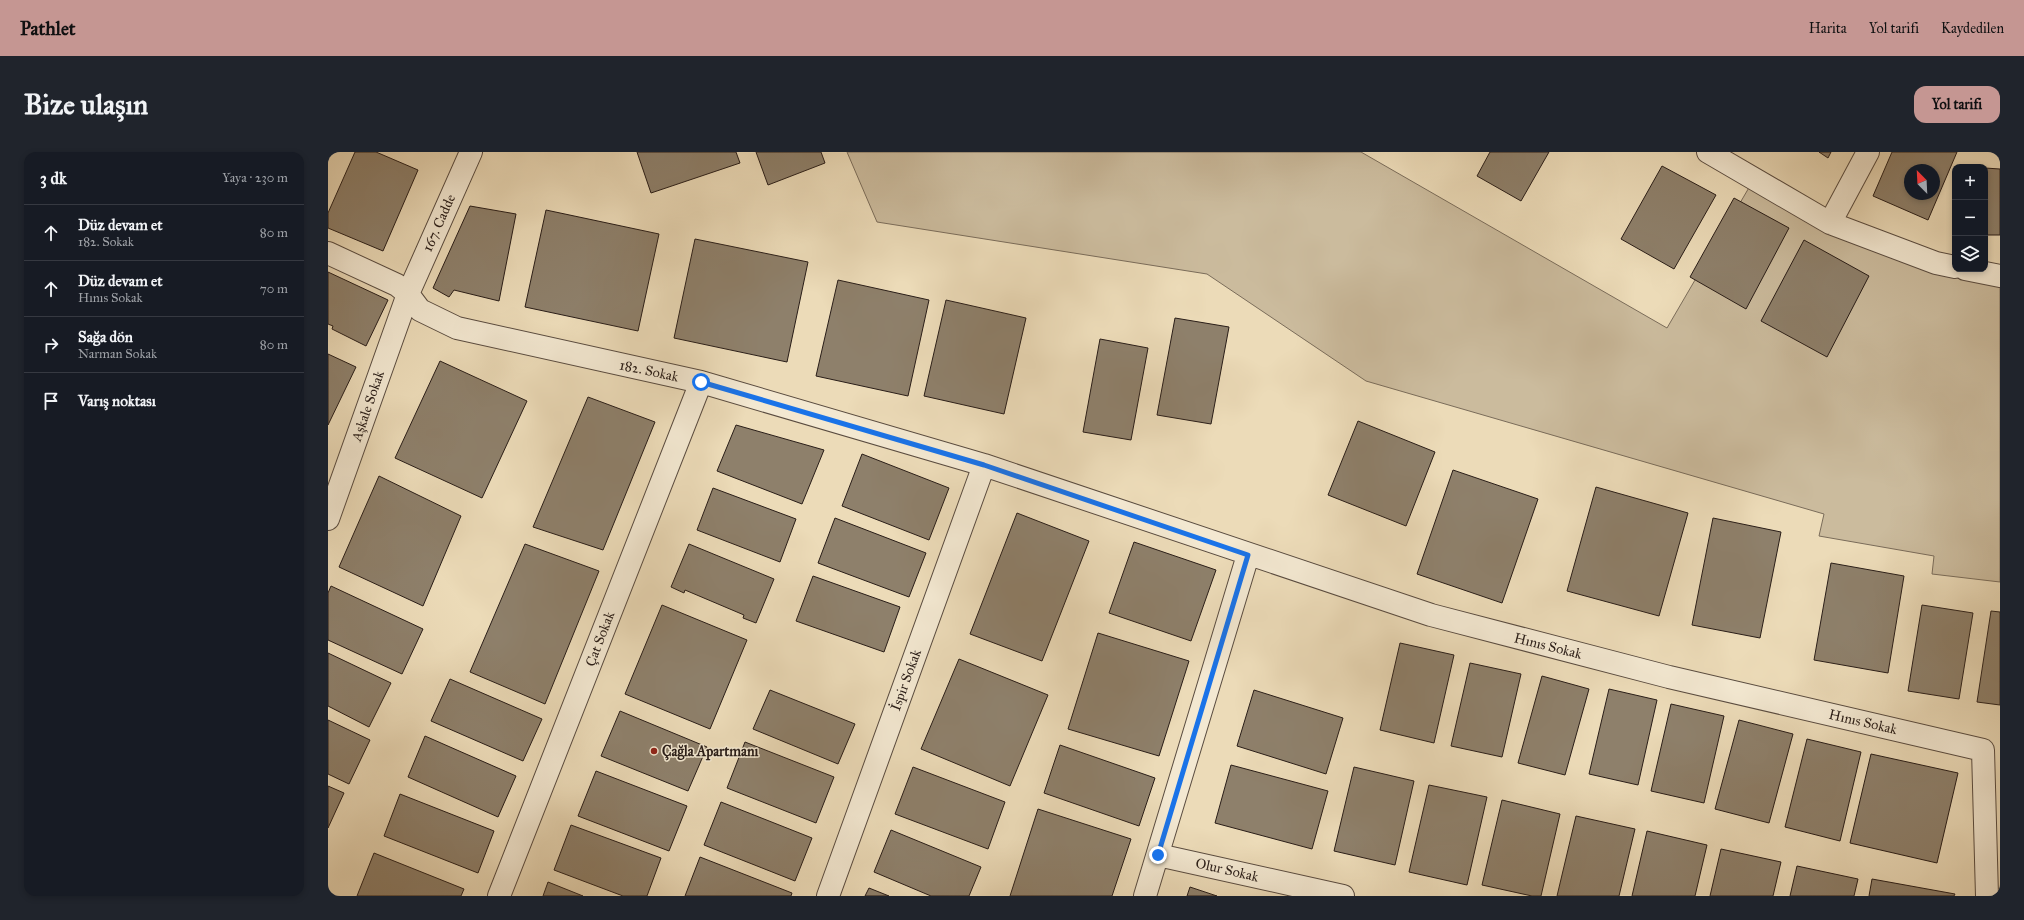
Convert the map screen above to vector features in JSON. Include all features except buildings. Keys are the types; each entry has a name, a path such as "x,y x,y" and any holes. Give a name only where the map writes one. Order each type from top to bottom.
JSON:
{"street":[{"name":"167. Cadde","path":"408,294 471,152"},
{"path":"1708,152 1830,223 1936,263 1952,266"},
{"path":"1830,223 1868,152"},
{"name":"182. Sokak","path":"328,253 397,285 408,294 420,310 457,328 701,382 984,465"},
{"path":"1979,272 2000,276"},
{"name":"Aşkale Sokak","path":"328,519 408,294"},
{"name":"Çat Sokak","path":"498,896 701,382"},
{"name":"Hınıs Sokak","path":"984,465 1248,555 1431,615 1669,677 1983,750 1987,896"},
{"name":"İspir Sokak","path":"828,896 984,465"},
{"path":"1145,896 1248,555"},
{"name":"Olur Sokak","path":"1158,855 1343,896"}],"shaded area":[{"path":"847,152 1361,152 1667,328 1754,179 1830,223 1952,261 1952,272 1987,272 2000,276 2000,582 1932,574 1934,556 1819,536 1824,514 1366,381 1207,274 877,222"}],"place":[{"name":"Çağla Apartmanı","path":"654,751"}],"route":[{"path":"701,382 984,465 1248,555 1158,855"}]}
